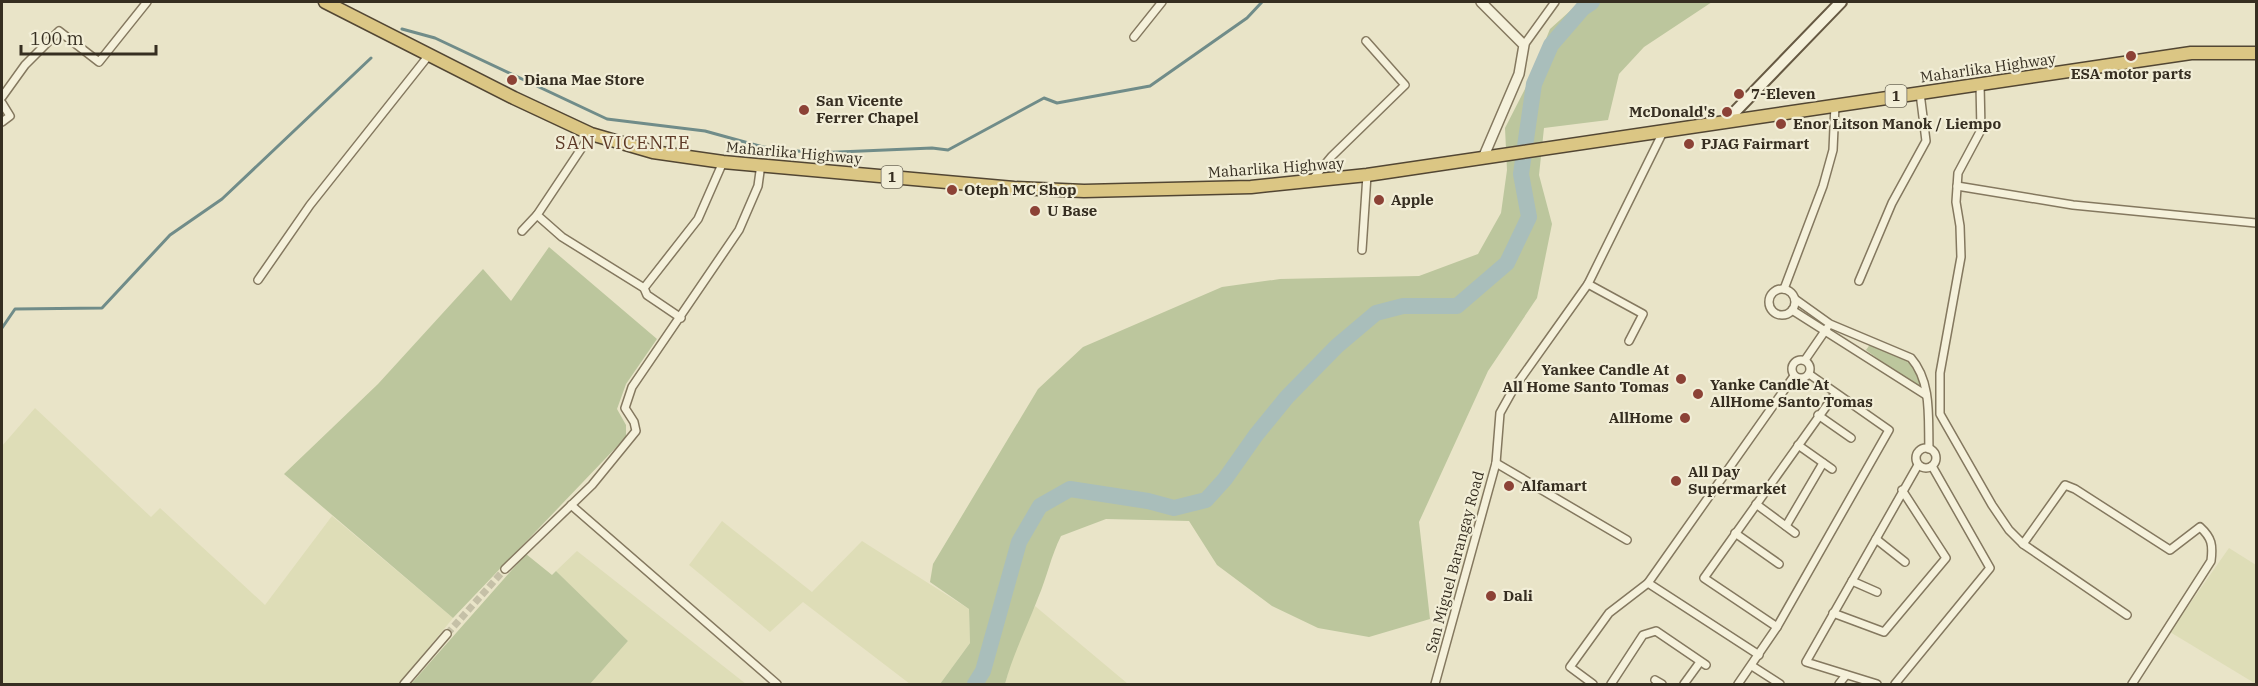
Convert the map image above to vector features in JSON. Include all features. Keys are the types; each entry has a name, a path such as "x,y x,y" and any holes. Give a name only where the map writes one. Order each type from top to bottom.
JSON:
{"highway":[{"name":"Maharlika Highway","path":"325,2 591,134 653,152 723,162 1014,188 1084,191 1251,187 1366,176 2191,54 2256,53"}],"main road":[{"path":"1725,122 1841,2"}],"street":[{"path":"2,97 25,65 59,31 99,62 147,2"},
{"path":"1134,37 1162,2"},
{"path":"1481,2 1524,45"},
{"path":"1487,157 1519,74 1524,45 1555,2"},
{"path":"1311,181 1332,156 1405,85 1366,41"},
{"path":"258,280 310,205 429,55"},
{"path":"1980,84 1981,130 1958,173 1960,257 1940,373 1940,414 1992,505 2009,530 2023,543 2127,615"},
{"path":"1859,281 1892,203 1926,141 1920,93"},
{"path":"2,103 9,116 2,122"},
{"path":"1784,289 1823,186 1833,150 1835,105"},
{"name":"San Miguel Barangay Road","path":"1435,684 1496,463 1500,413 1514,388 1588,284 1663,132"},
{"path":"522,231 537,215 591,134"},
{"path":"645,288 698,219 723,162"},
{"path":"505,569 592,485 636,432 634,422 625,408 632,387 739,230 758,186 761,164"},
{"path":"1362,250 1366,176"},
{"path":"1957,186 2073,205 2256,223"},
{"path":"537,215 562,237 645,288 647,295 681,318"},
{"path":"1588,284 1643,314 1629,341"},
{"path":"1792,310 1780,315 1770,306 1772,293 1784,289 1791,292 1795,299 1830,324 1911,358 1924,377 1929,449 1935,457 1932,466 1990,568 1895,684"},
{"path":"1792,310 1795,299"},
{"path":"1792,310 1845,341 1926,395"},
{"path":"1794,376 1791,368 1793,363 1805,360 1830,324"},
{"path":"1805,360 1809,364 1809,374"},
{"path":"1794,376 1799,378 1809,374"},
{"path":"1738,684 1777,627 1889,430 1809,374"},
{"path":"1593,684 1570,667 1609,613 1648,583 1794,376"},
{"path":"1777,627 1704,578 1835,394"},
{"path":"1818,415 1851,438"},
{"path":"1798,445 1832,470"},
{"path":"1877,684 1806,662 1918,465 1916,455 1924,449 1929,449"},
{"path":"1496,463 1627,540"},
{"path":"1786,526 1823,463"},
{"path":"1918,465 1923,468 1932,466"},
{"path":"2023,543 2065,485 2075,489 2170,550 2199,527 2207,533 2213,546 2211,561 2132,684"},
{"path":"1833,613 1884,632 1946,558 1902,490"},
{"path":"1756,504 1795,533"},
{"path":"571,505 777,684"},
{"path":"1735,533 1779,564"},
{"path":"1876,539 1905,562"},
{"path":"1852,582 1877,592"},
{"path":"1648,583 1759,655"},
{"path":"1611,684 1643,635 1656,631 1703,664 1684,684"},
{"path":"404,684 447,634"},
{"path":"1752,666 1780,684"},
{"path":"1839,684 1846,675"},
{"path":"1655,680 1662,684"}],"green space":[{"path":"1580,2 1712,2 1644,47 1619,74 1608,120 1544,128 1539,175 1552,224 1537,298 1488,371 1419,522 1430,619 1369,637 1318,628 1272,606 1217,565 1189,521 1106,519 1061,536 1005,684 940,684 970,643 969,609 930,582 933,564 1038,389 1083,347 1222,287 1280,279 1419,276 1478,254 1501,213 1507,170 1505,128 1529,81 1550,29"},
{"path":"549,247 657,339 626,384 617,409 626,425 626,437 453,618 284,474 378,384 483,269 511,301"},
{"path":"1871,343 1909,362 1918,376 1920,385 1915,386 1866,350"},
{"path":"35,408 151,517 160,508 265,605 332,516 453,618 399,684 2,684 2,446"},
{"path":"722,521 812,592 862,541 969,609 970,643 940,684 910,684 803,602 770,632 689,565"},
{"path":"2229,548 2256,565 2256,684 2170,632"},
{"path":"577,551 746,684 590,684 628,641 556,571"},
{"path":"526,554 552,575 556,571 628,641 590,684 411,684"},
{"path":"1035,606 1128,684 1005,684 1014,650"}],"waterway":[{"path":"402,29 435,38 607,119 705,131 763,147 815,153 932,148 948,150 1044,98 1057,103 1150,86 1247,18 1262,2"},
{"path":"975,684 983,671 1019,542 1040,506 1070,489 1148,501 1174,508 1206,500 1225,479 1256,435 1287,397 1337,346 1376,313 1403,306 1457,306 1507,263 1529,217 1521,174 1534,84 1551,45 1583,8 1592,2"},
{"path":"2,328 15,309 102,308 170,235 222,199 371,58"}],"tunnel":[{"path":"447,634 505,569"}],"place":[{"name":"ESA motor parts","path":"2131,56"},
{"name":"Diana Mae Store","path":"512,80"},
{"name":"7-Eleven","path":"1739,94"},
{"name":"San Vicente Ferrer Chapel","path":"804,110"},
{"name":"McDonald's","path":"1727,112"},
{"name":"Enor Litson Manok / Liempo","path":"1781,124"},
{"name":"PJAG Fairmart","path":"1689,144"},
{"name":"Oteph MC Shop","path":"952,190"},
{"name":"Apple","path":"1379,200"},
{"name":"U Base","path":"1035,211"},
{"name":"Yankee Candle At All Home Santo Tomas","path":"1681,379"},
{"name":"Yanke Candle At AllHome Santo Tomas","path":"1698,394"},
{"name":"AllHome","path":"1685,418"},
{"name":"All Day Supermarket","path":"1676,481"},
{"name":"Alfamart","path":"1509,486"},
{"name":"Dali","path":"1491,596"}],"district":[{"name":"SAN VICENTE","path":"623,143"}]}
